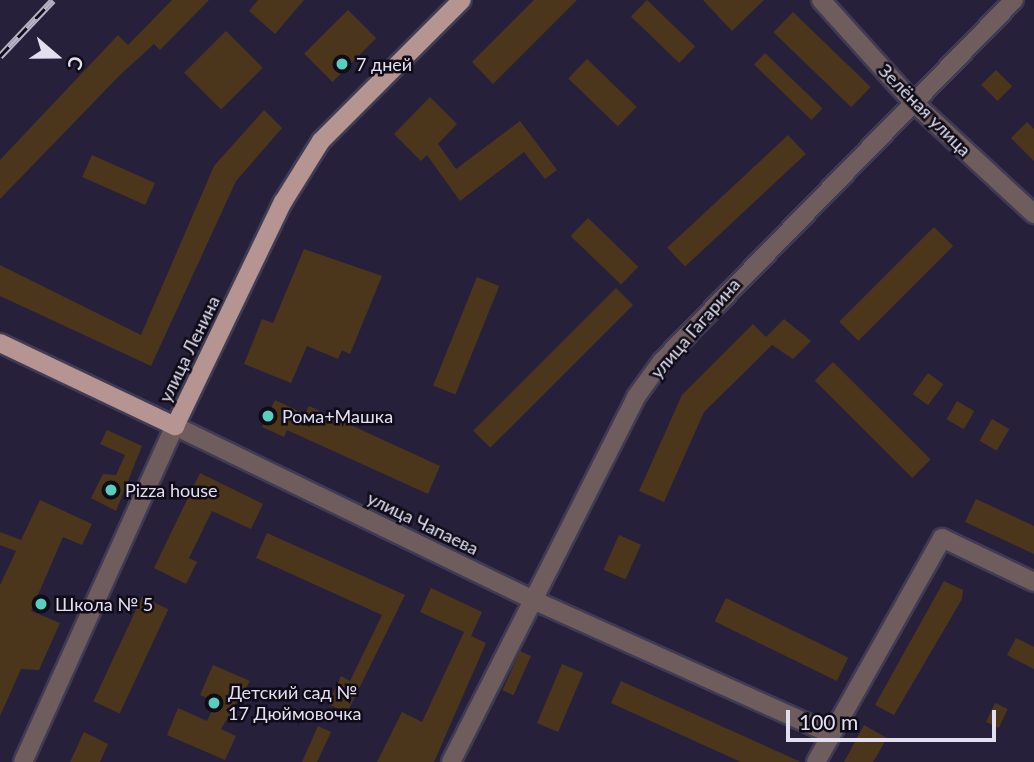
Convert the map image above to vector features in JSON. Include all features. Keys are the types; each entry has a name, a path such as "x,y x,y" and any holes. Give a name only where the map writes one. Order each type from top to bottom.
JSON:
{"main road":[{"name":"улица Ленина","path":"175,426 283,202 321,141 463,0"},
{"name":"улица Чапаева","path":"0,343 175,426"}],"street":[{"name":"Зелёная улица","path":"821,0 913,102 1034,214"},
{"name":"улица Гагарина","path":"451,762 636,397 662,361 1014,0"},
{"name":"улица Чапаева","path":"175,426 533,600 831,734"},
{"name":"улица Ленина","path":"23,762 175,426"},
{"path":"816,762 942,538 1034,582"}],"building":[{"path":"172,0 209,0 160,50 154,44 120,75 0,199 0,160 118,35 128,45"},
{"path":"258,0 304,0 275,34 249,11"},
{"path":"534,0 577,0 493,84 472,62"},
{"path":"647,0 695,47 679,63 631,17"},
{"path":"703,0 764,0 732,31"},
{"path":"348,10 376,38 332,82 304,54"},
{"path":"793,12 871,87 851,107 774,32"},
{"path":"226,31 263,68 221,109 184,73"},
{"path":"765,53 823,109 811,120 754,65"},
{"path":"587,59 637,107 618,126 568,78"},
{"path":"996,70 1012,86 997,101 981,85"},
{"path":"430,97 457,124 438,144 456,169 520,121 557,170 545,179 524,152 460,201 427,155 421,161 394,134"},
{"path":"264,110 282,128 236,181 151,366 0,296 0,265 141,335 214,166"},
{"path":"1027,122 1034,129 1034,161 1011,138"},
{"path":"788,135 806,154 685,267 667,248"},
{"path":"92,155 155,183 145,205 82,177"},
{"path":"588,218 638,267 621,285 571,236"},
{"path":"934,227 953,246 858,341 839,322"},
{"path":"304,249 382,276 350,354 342,350 338,359 307,346 291,383 244,364 262,319 273,323"},
{"path":"477,277 499,286 455,394 433,385"},
{"path":"616,288 633,305 490,448 473,431"},
{"path":"784,319 811,341 793,359 772,345 704,412 664,502 639,491 682,395 753,324 766,337"},
{"path":"833,362 931,460 912,478 815,380"},
{"path":"928,373 943,384 928,405 913,394"},
{"path":"275,400 305,414 309,406 440,466 428,494 287,430 284,437 262,427"},
{"path":"957,401 974,411 964,429 946,419"},
{"path":"992,419 1009,429 997,451 980,441"},
{"path":"107,430 142,446 116,511 91,498 103,474 116,475 125,455 100,444"},
{"path":"200,473 263,504 251,529 212,511 189,558 197,562 186,584 154,568"},
{"path":"976,499 1034,526 1034,554 965,522"},
{"path":"40,500 92,524 82,545 63,537 31,611 60,623 39,670 21,669 0,716 0,585 16,551 0,545 0,532 21,540"},
{"path":"267,533 405,595 347,713 328,704 341,676 350,681 382,615 256,558"},
{"path":"619,535 641,545 625,579 604,570"},
{"path":"944,581 963,590 962,599 894,715 875,705"},
{"path":"431,588 482,612 471,636 486,643 434,762 377,762 402,712 422,722 464,632 420,612"},
{"path":"142,597 168,609 120,713 93,701"},
{"path":"726,598 848,658 837,681 715,621"},
{"path":"1016,638 1034,647 1034,669 1007,655"},
{"path":"520,651 531,656 513,695 503,690"},
{"path":"562,664 583,673 558,732 537,723"},
{"path":"213,665 250,681 221,729 236,736 225,760 167,735 178,708 207,721 216,702 200,695"},
{"path":"621,681 801,762 741,762 611,703"},
{"path":"995,703 1008,709 999,728 986,722"},
{"path":"864,725 887,738 873,762 844,762"},
{"path":"318,726 331,732 317,762 302,762"},
{"path":"84,732 108,744 100,762 70,762"}],"railway":[{"path":"0,56 53,0"}],"place":[{"name":"7 дней","path":"342,64"},
{"name":"Рома+Машка","path":"268,416"},
{"name":"Pizza house","path":"111,490"},
{"name":"Школа № 5","path":"41,604"},
{"name":"Детский сад № 17 Дюймовочка","path":"214,703"}]}
